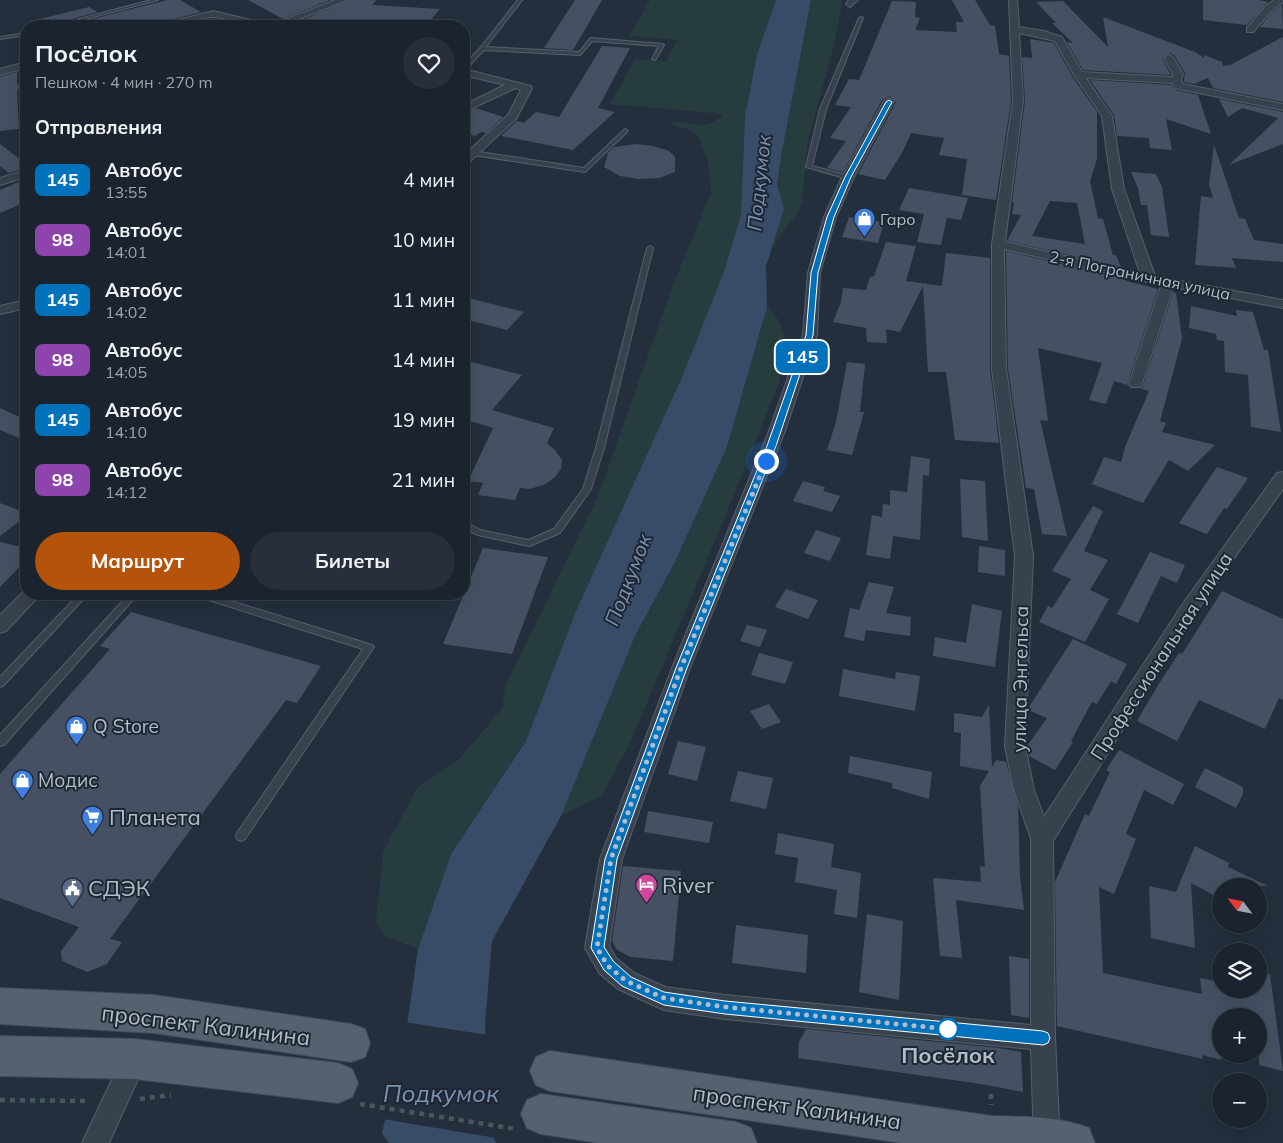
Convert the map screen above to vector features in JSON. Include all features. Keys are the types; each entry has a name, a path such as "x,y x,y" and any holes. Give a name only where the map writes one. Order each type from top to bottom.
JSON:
{"main road":[{"name":"проспект Калинина","path":"0,1006 154,1014 351,1043"},
{"path":"0,1056 135,1059 344,1093"},
{"name":"проспект Калинина","path":"550,1071 992,1136 1056,1142"},
{"path":"530,1122 736,1143"}],"street":[{"name":"улица Энгельса","path":"1013,0 1018,101 998,244 999,369 1024,556 1015,746 1024,790 1042,839 1043,1038 1056,1142"},
{"path":"1250,30 1268,9 1280,0"},
{"path":"289,20 338,1"},
{"path":"190,20 213,14 238,20"},
{"path":"1014,29 1059,38 1079,75 1107,116 1118,190 1149,279"},
{"path":"1170,58 1178,74 1176,80 1179,86 1283,106"},
{"path":"0,72 20,67"},
{"path":"470,74 527,88 512,117 470,156"},
{"path":"1079,75 1176,80"},
{"path":"470,106 514,85"},
{"path":"889,102 848,177 830,217 814,273 810,335 777,431 681,668 611,859 597,948 608,966 626,981 664,998 725,1007 1043,1038"},
{"path":"0,182 20,175"},
{"name":"2-я Пограничная улица","path":"998,244 1149,279 1283,305"},
{"path":"1136,384 1168,283"},
{"path":"0,310 20,305"},
{"name":"Профессиональная улица","path":"1042,839 1188,610 1283,476"},
{"path":"0,626 26,600"},
{"path":"95,1143 135,1059"}],"lane":[{"path":"78,20 156,0"},
{"path":"470,62 520,0"},
{"path":"848,177 809,166 823,109 861,18"},
{"path":"0,38 20,35"},
{"path":"483,48 580,54 591,39 662,45 654,59"},
{"path":"473,153 585,170 625,132"},
{"path":"470,527 478,532 529,543 557,531 587,489 600,448 650,248"},
{"path":"0,683 78,600"},
{"path":"0,742 129,600"},
{"path":"218,600 370,647 241,836"}],"path":[{"path":"344,1093 530,1122"},
{"path":"0,1100 116,1102 176,1095"}],"green space":[{"path":"650,0 776,0 757,54 745,116 741,215 723,274 682,377 576,611 526,741 451,854 418,949 385,936 376,922 383,852 417,788 460,758 502,709 506,684 598,496 673,285 711,192 708,163 699,137 690,130 675,126 671,122 704,125 717,120 724,114 610,104 635,59 666,62 677,40 629,36"},
{"path":"811,0 841,0 842,4 833,49 808,141 802,202 798,212 771,250 784,209 777,184"},
{"path":"767,307 778,319 786,342 779,383 727,512 631,741 602,796 561,816 635,636 675,562 727,447"}],"water":[{"name":"Подкумок","path":"776,0 811,0 777,184 784,209 766,266 767,307 727,447 675,562 635,636 561,816 492,941 485,1025 491,1134 496,1143 389,1143 382,1133 408,1019 418,949 451,854 526,741 576,611 682,377 723,274 741,215 745,116 757,54"}],"pier":[{"path":"404,1022 488,1035 494,1133 496,1138 383,1119"}],"building":[{"path":"167,0 180,0 201,12 171,20 89,20"},
{"path":"248,0 330,0 283,19"},
{"path":"349,0 376,0 372,5 440,9 431,20 302,20"},
{"path":"575,0 602,0 573,50 544,48"},
{"path":"952,0 975,0 990,25 995,26 999,54 1009,56 1011,101 996,200 962,195 967,159 939,155 944,138 911,133 903,151 885,180 858,174 896,102 890,96 882,100 843,172 827,168 846,141 830,138 851,107 835,105 849,79 859,80 892,1 916,2 915,17 920,18 915,30 957,32 956,22 964,22"},
{"path":"1203,0 1259,0 1268,2 1247,25 1203,20"},
{"path":"1063,1 1108,47 1103,17 1195,52 1204,58 1204,55 1222,62 1223,66 1230,65 1283,37 1283,102 1213,88 1208,78 1194,84 1184,82 1185,73 1174,55 1170,53 1162,58 1171,75 1083,70 1067,42 1073,43 1052,23 1056,23 1036,2"},
{"path":"1282,5 1283,29 1260,27 1272,12"},
{"path":"89,7 98,12 68,20 36,20"},
{"path":"1030,39 1054,43 1072,76 1097,112 1097,159 1090,181 1098,218 1103,219 1113,255 1116,255 1121,267 1007,241 1021,215 1012,214 1014,203 1012,203 1025,101 1022,57 1032,58","holes":["1050,201 1077,203 1085,244 1032,236"]},
{"path":"602,46 630,48 598,108 615,112 573,150 501,136 517,121 524,123 536,112 559,117"},
{"path":"17,72 17,84 19,86 17,92 19,129 0,131 0,77"},
{"path":"1090,80 1171,85 1175,90 1198,95 1211,134 1166,119 1172,150 1150,148 1149,138 1117,136 1114,115"},
{"path":"1219,99 1283,112 1283,144 1229,165 1278,118 1242,108 1228,117"},
{"path":"476,108 503,117 486,133 481,132 475,136 470,134 470,111"},
{"path":"0,144 20,159 20,170 9,173 0,166"},
{"path":"636,144 653,146 669,151 675,157 675,172 659,178 639,179 620,176 604,167 608,153 614,147"},
{"path":"1214,145 1239,218 1245,219 1254,240 1283,244 1283,262 1232,258 1236,268 1195,265 1201,196 1213,198 1209,185"},
{"path":"1131,172 1156,174 1162,187 1169,237 1151,235 1147,205 1141,205 1138,188"},
{"path":"20,182 20,205 0,213 0,190"},
{"path":"909,188 968,198 961,220 947,218 941,245 917,242 924,214 899,210"},
{"path":"849,217 884,222 878,243 842,237"},
{"path":"886,242 916,246 906,281 942,286 946,253 990,258 990,369 999,443 955,440 946,372 928,372 923,286 900,332 886,329 887,343 867,342 866,328 833,322 841,302 843,288 866,290 870,277 874,276"},
{"path":"1006,251 1125,279 1126,281 1158,289 1127,385 1114,381 1106,404 1089,400 1102,363 1038,348 1048,421 1040,420 1067,536 1042,534 1034,489 1026,488 1008,369"},
{"path":"1173,292 1176,293 1182,339 1160,421 1166,423 1162,432 1215,445 1188,471 1169,460 1143,503 1092,484 1104,457 1121,462 1125,447 1149,391 1142,389"},
{"path":"470,298 524,312 507,330 470,321"},
{"path":"1191,306 1237,316 1236,310 1253,312 1264,350 1268,350 1281,432 1251,427 1248,375 1225,372 1224,341 1217,340 1216,334 1189,328"},
{"path":"470,362 522,375 492,410 554,428 547,443 562,460 561,469 555,477 544,485 529,489 520,488 515,500 478,495 483,483 470,481 470,477 493,428 470,421"},
{"path":"847,362 865,364 860,412 864,412 852,455 827,450 836,422"},
{"path":"0,408 20,417 20,438 0,430"},
{"path":"911,456 930,459 929,476 923,475 920,540 893,536 890,559 866,555 872,515 882,517 883,504 890,505 890,490 907,492"},
{"path":"1217,467 1248,478 1227,509 1224,508 1207,534 1179,523"},
{"path":"960,479 985,481 988,541 962,537"},
{"path":"803,481 825,487 823,491 840,496 832,512 793,501"},
{"path":"0,503 20,511 20,521 0,536"},
{"path":"1093,506 1103,511 1084,551 1108,560 1090,590 1109,599 1085,642 1039,622 1048,606 1052,608 1071,579 1052,571"},
{"path":"816,530 841,538 830,561 804,553"},
{"path":"0,542 20,547 20,566 0,587"},
{"path":"979,546 1005,550 1005,576 978,572"},
{"path":"483,548 548,557 512,654 443,644 461,600 470,600 470,579"},
{"path":"1150,552 1185,565 1177,583 1161,576 1138,623 1117,614"},
{"path":"869,582 894,587 886,613 911,617 910,636 866,630 864,641 844,637 850,608 859,610"},
{"path":"786,589 818,600 808,619 775,607"},
{"path":"1222,591 1283,619 1283,700 1279,698 1265,729 1199,700 1177,741 1137,721 1160,682 1179,653 1182,654"},
{"path":"972,604 1002,611 995,667 933,656 935,637 966,643"},
{"name":"Планета","path":"131,612 321,666 297,703 286,700 110,939 122,942 107,964 87,972 62,961 61,951 79,927 0,898 0,774 110,649 100,646"},
{"path":"747,625 767,630 760,647 740,641"},
{"path":"1073,639 1127,664 1116,684 1111,681 1097,704 1092,702 1071,741 1073,742 1055,770 1029,756 1027,746 1047,718 1028,710"},
{"path":"759,653 793,662 785,684 751,675"},
{"path":"843,669 895,679 896,672 920,676 915,711 839,696"},
{"path":"769,704 781,722 762,729 750,711"},
{"path":"989,705 992,767 996,760 1006,762 1018,806 1020,876 1024,910 956,900 962,958 940,956 933,878 981,882 980,866 985,867 980,786 989,771 960,766 961,733 954,732 954,713 982,717"},
{"path":"678,741 706,747 697,781 668,774"},
{"path":"1119,750 1184,784 1173,805 1144,790 1126,834 1136,839 1114,894 1099,887 1103,973 1202,994 1200,978 1212,980 1212,998 1267,998 1267,974 1270,974 1283,1071 1259,1065 1259,1063 1267,1063 1267,1008 1212,1008 1212,1058 1202,1055 1203,1059 1057,1026 1055,882 1085,814 1089,816 1110,772 1106,770"},
{"path":"850,756 932,772 929,799 892,788 892,783 848,773"},
{"path":"1205,768 1243,787 1243,794 1236,808 1195,787"},
{"path":"738,771 773,778 766,809 730,801"},
{"path":"648,811 713,822 709,843 644,832"},
{"path":"778,833 834,844 831,867 861,873 857,918 834,914 837,890 795,882 798,858 775,854"},
{"path":"1195,846 1229,863 1228,867 1251,878 1212,878 1212,894 1191,883 1195,948 1151,938 1149,886 1176,892"},
{"name":"River","path":"623,866 681,871 673,961 631,957 617,950 612,941"},
{"path":"867,914 903,921 899,1000 859,992"},
{"path":"736,925 808,935 806,973 732,963"},
{"path":"1009,956 1029,959 1029,1018 1011,1015"},
{"path":"806,1029 999,1048 1021,1052 1023,1092 981,1084 798,1058 799,1042"}],"bus line":[{"name":"145","path":"889,102 848,177 830,217 814,273 810,335 772,446 681,668 611,859 597,948 608,966 626,981 664,998 725,1007 1043,1038"}],"place":[{"name":"Гаро","path":"864,238"},
{"name":"Q Store","path":"77,745"},
{"name":"Модис","path":"22,799"},
{"name":"Планета","path":"93,836"},
{"name":"River","path":"646,904"},
{"name":"СДЭК","path":"72,907"},
{"name":"Посёлок","path":"948,1029"}],"route":[{"path":"766,461 681,668 611,859 597,948 608,966 626,981 664,998 725,1007 948,1029"}]}
